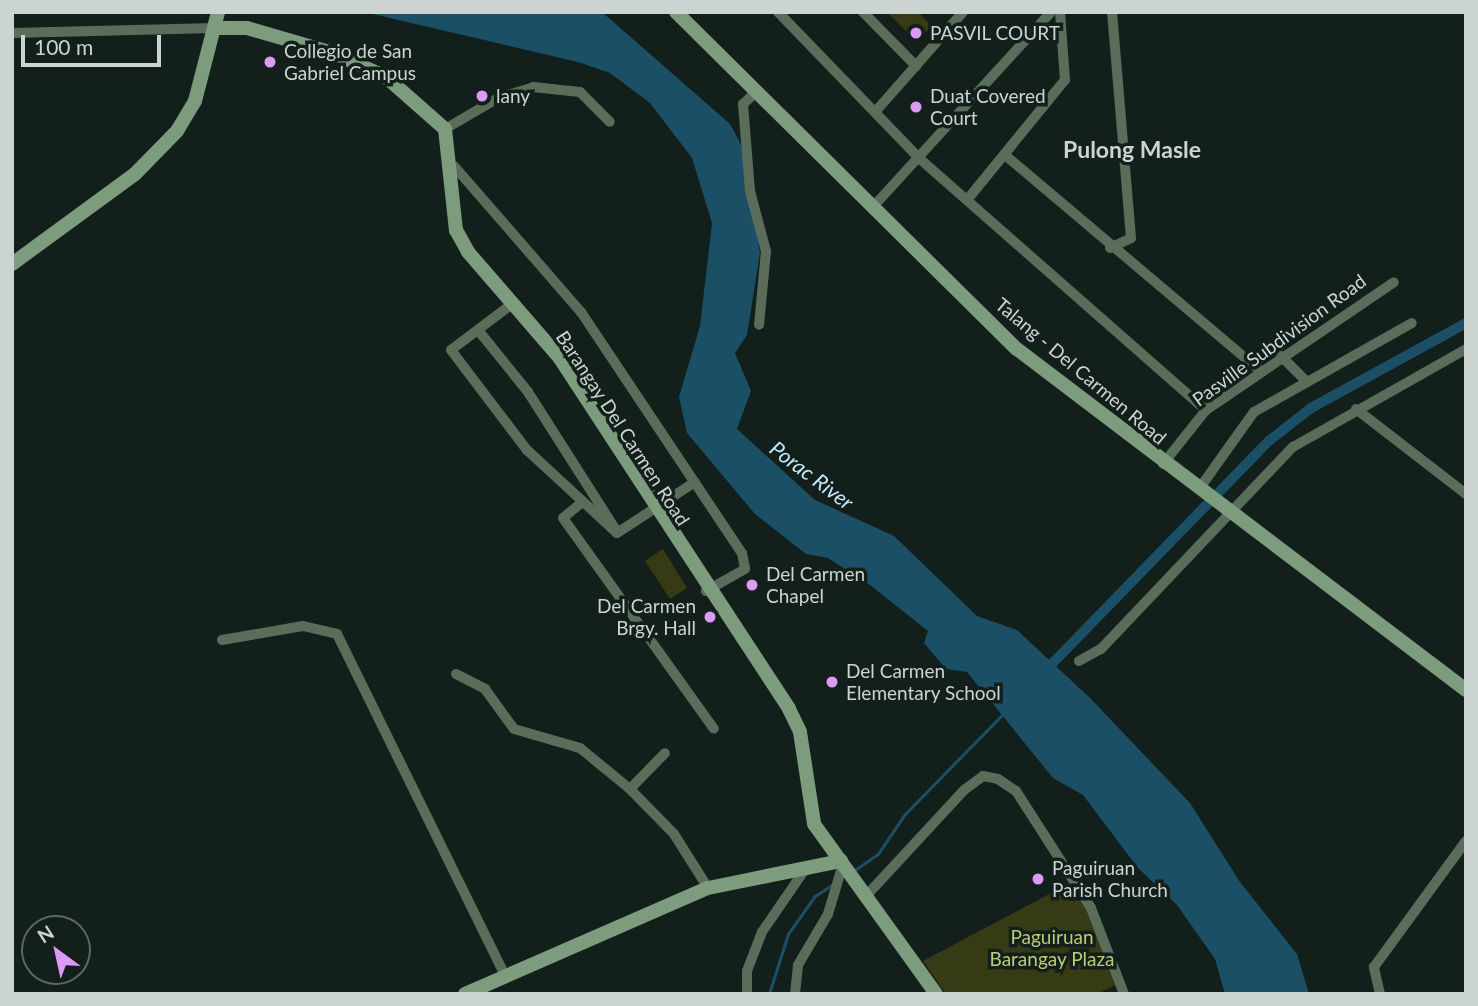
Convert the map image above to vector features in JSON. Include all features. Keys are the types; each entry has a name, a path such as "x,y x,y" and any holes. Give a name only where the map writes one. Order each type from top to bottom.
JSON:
{"street":[{"path":"12,264 135,174 177,131 194,101 216,28 218,12"},
{"name":"Talang - Del Carmen Road","path":"677,12 1017,349 1163,464 1466,690"},
{"path":"778,12 920,159 1206,410"},
{"path":"863,12 916,66"},
{"path":"876,111 964,12"},
{"path":"872,208 920,159 1051,12"},
{"path":"967,200 1065,80 1060,12"},
{"path":"1110,248 1131,238 1112,12"},
{"path":"12,33 247,28 333,53 386,76 445,129 498,98 533,87 580,92 610,122"},
{"path":"756,92 743,104 750,191 766,251 758,325"},
{"name":"Barangay Del Carmen Road","path":"445,129 454,166 456,230 512,304 559,357 706,592 789,709 800,732 814,824 936,994"},
{"path":"1005,155 1110,248 1261,371"},
{"path":"454,166 581,313 748,565 706,592"},
{"name":"Pasville Subdivision Road","path":"1163,464 1206,410 1281,356 1394,282"},
{"path":"512,304 452,350 527,450 581,503 617,533"},
{"path":"1203,492 1254,412 1412,323"},
{"path":"478,330 528,392 617,533"},
{"path":"1079,661 1107,643 1225,508 1293,447 1466,349"},
{"path":"1281,356 1306,381"},
{"path":"1356,409 1466,494"},
{"path":"617,533 695,482"},
{"path":"581,503 563,518 714,729"},
{"path":"222,640 303,626 337,634 505,976"},
{"path":"456,674 485,689 514,729 580,748 630,789 674,834 708,888"},
{"path":"630,789 665,753"},
{"path":"862,890 964,790 983,776 998,779 1016,791 1091,908 1124,994"},
{"path":"1380,994 1374,967 1466,841"},
{"path":"465,994 708,888 758,874 843,867 837,888 798,965 795,994"},
{"path":"747,994 747,971 762,932 804,871"}],"green space":[{"name":"PASVIL COURT","path":"918,12 932,26 916,41 888,13"},
{"path":"663,549 687,588 670,599 645,561"},
{"name":"Paguiruan Barangay Plaza","path":"1070,883 1088,911 1115,985 1097,994 946,994 923,961"}],"water":[{"path":"364,12 602,12 730,124 743,148 760,253 747,335 735,353 751,391 737,429 815,500 894,536 977,616 1017,630 1090,698 1190,803 1240,882 1297,954 1309,994 1225,994 1215,959 1177,905 1138,868 1083,795 1053,778 967,672 946,669 924,643 928,631 870,585 828,558 806,554 755,514 687,433 679,397 700,326 712,223 692,158 650,103 610,73 578,62"}],"waterway":[{"path":"1045,671 1270,440 1311,408 1466,323"},
{"path":"855,870 878,854 905,814 1001,716"},
{"path":"769,994 788,934 815,896 832,885"}],"place":[{"name":"PASVIL COURT","path":"916,33"},
{"name":"Collegio de San Gabriel Campus","path":"270,62"},
{"name":"lany","path":"482,96"},
{"name":"Duat Covered Court","path":"916,107"},
{"name":"Del Carmen Chapel","path":"752,585"},
{"name":"Del Carmen Brgy. Hall","path":"710,617"},
{"name":"Del Carmen Elementary School","path":"832,682"},
{"name":"Paguiruan Parish Church","path":"1038,879"}],"district":[{"name":"Pulong Masle","path":"1132,149"}],"water label":[{"name":"Porac River","path":"812,475"}]}
